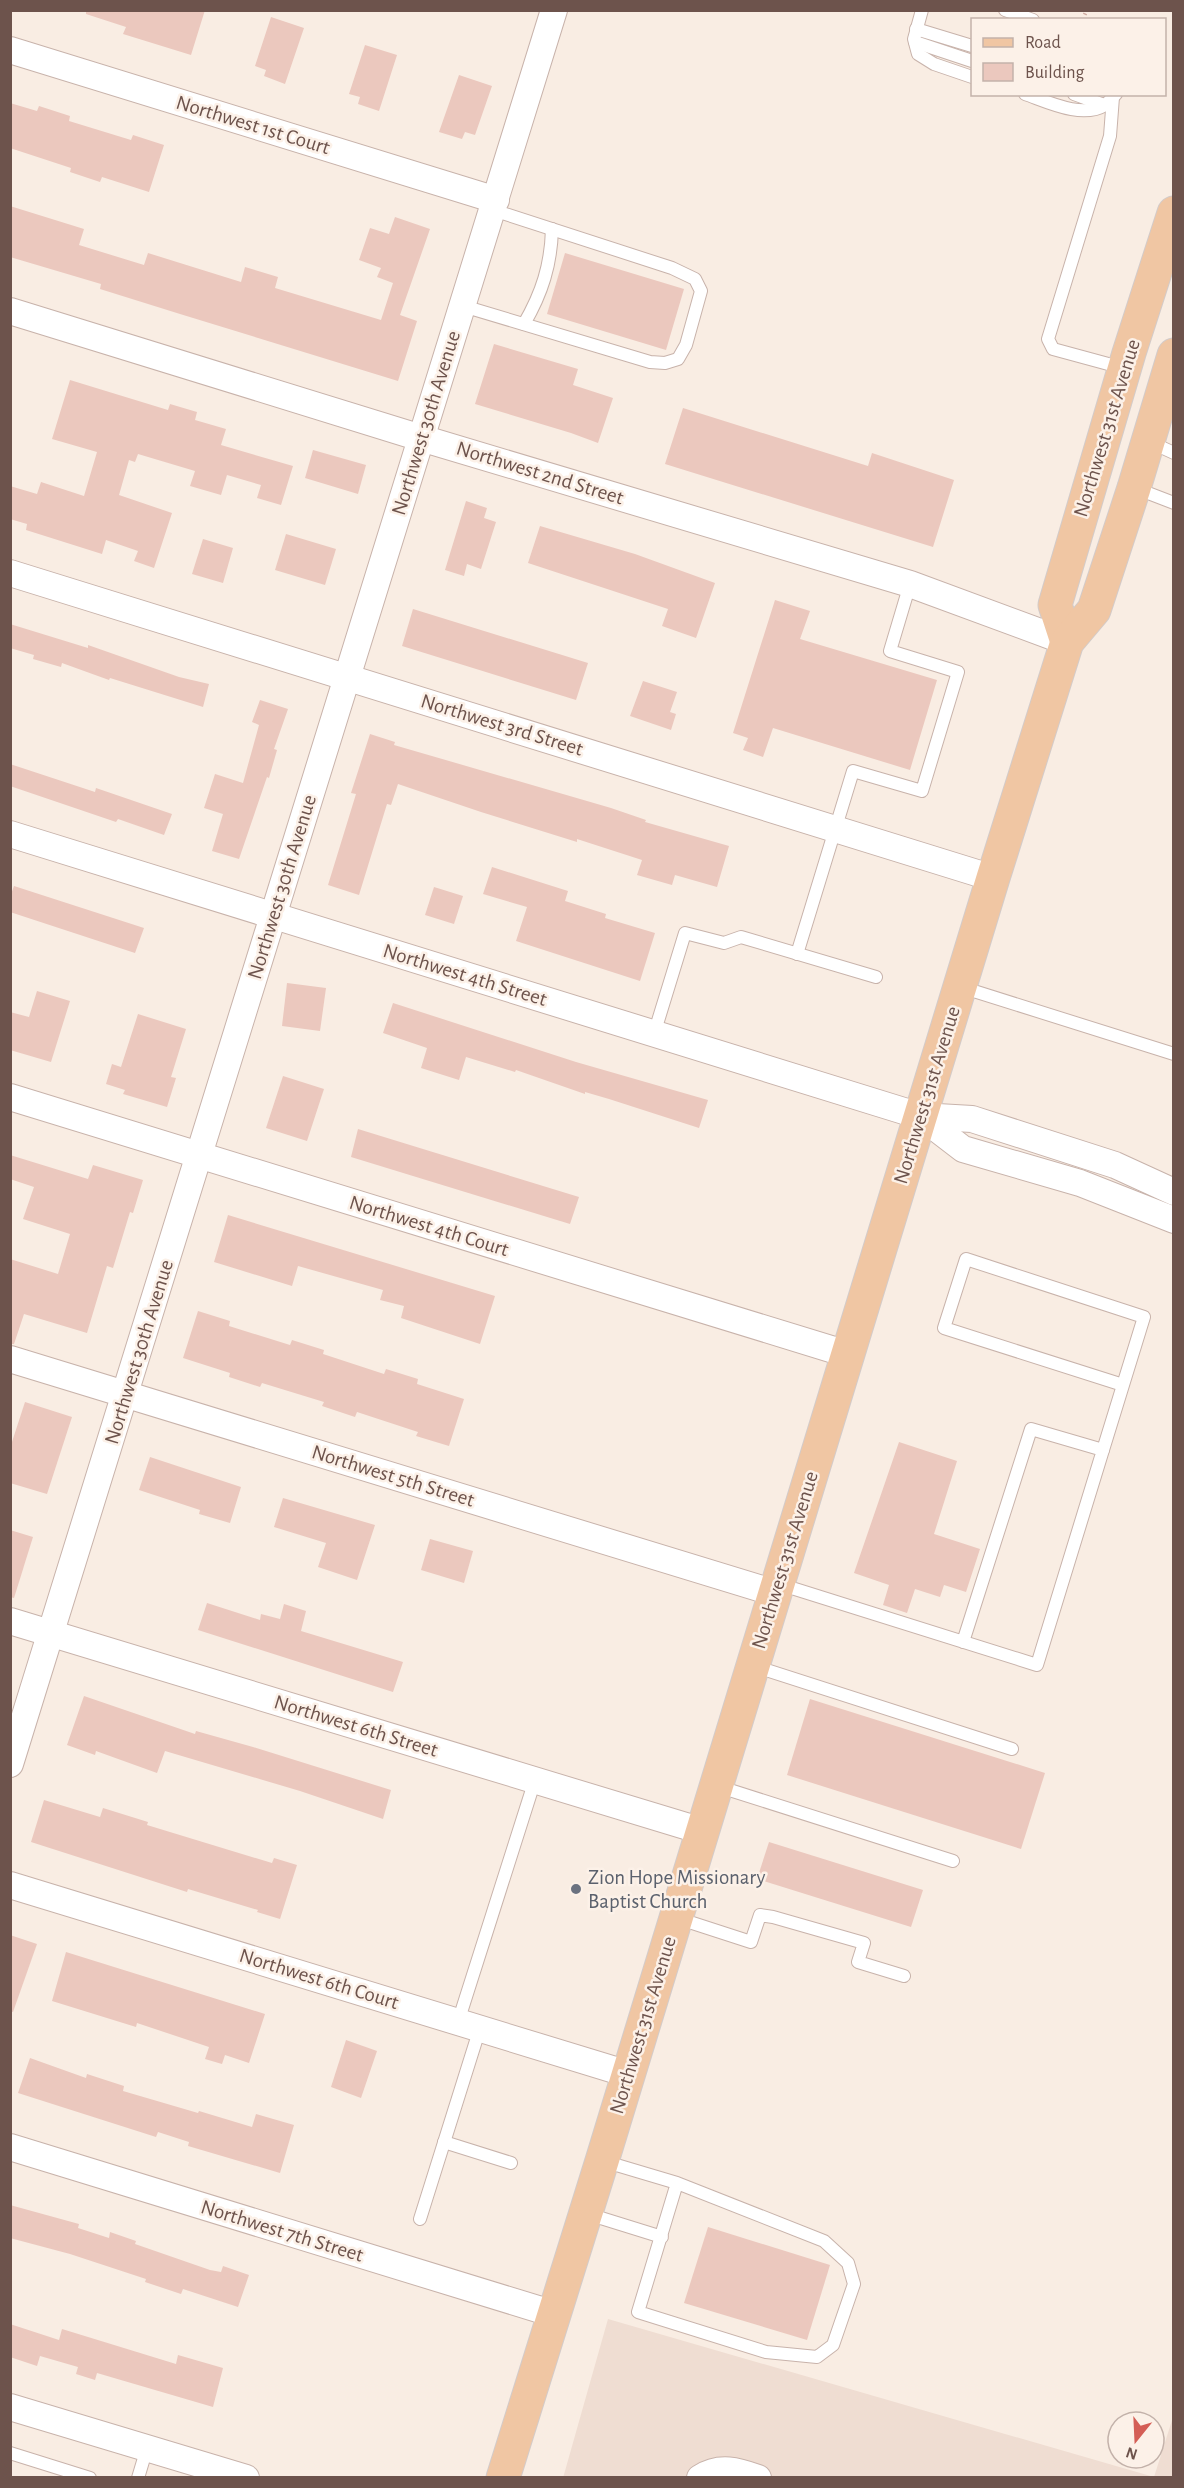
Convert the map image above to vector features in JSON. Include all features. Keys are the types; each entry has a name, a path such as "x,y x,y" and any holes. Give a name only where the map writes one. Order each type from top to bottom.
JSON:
{"main road":[{"name":"Northwest 31st Avenue","path":"1067,642 1055,605 1173,213"},
{"name":"Northwest 31st Avenue","path":"503,2478 1067,642 1094,610 1134,488 1161,447 1173,355"}],"street":[{"name":"Northwest 30th Avenue","path":"10,1764 554,10"},
{"name":"Northwest 1st Court","path":"10,50 494,205"},
{"name":"Northwest 2nd Street","path":"10,311 421,438 910,584 1067,642"},
{"name":"Northwest 3rd Street","path":"10,573 993,878"},
{"name":"Northwest 4th Street","path":"10,834 920,1116"},
{"name":"Northwest 4th Court","path":"10,1097 847,1354"},
{"path":"920,1116 972,1119 1115,1165 1173,1192"},
{"path":"920,1116 963,1149 1080,1183 1173,1220"},
{"name":"Northwest 5th Street","path":"10,1359 776,1588"},
{"name":"Northwest 6th Street","path":"10,1621 702,1831"},
{"name":"Northwest 6th Court","path":"10,1885 628,2074"},
{"name":"Northwest 7th Street","path":"10,2147 554,2314"},
{"path":"10,2407 246,2478"},
{"path":"700,2478 708,2472 732,2469 758,2478"}],"lane":[{"path":"922,10 915,35 918,54 934,64 971,77"},
{"path":"1005,10 1027,18"},
{"path":"915,35 971,46"},
{"path":"915,35 971,61"},
{"path":"1031,96 1061,107 1087,110 1111,99"},
{"path":"1089,96 1111,99"},
{"path":"1111,99 1110,136 1048,339 1053,349 1125,369"},
{"path":"463,306 650,362 665,363 678,359 697,309 700,291 694,279 672,268 552,229 494,205"},
{"path":"524,324 543,287 551,253 552,229"},
{"path":"1134,488 1173,503"},
{"path":"797,954 853,771 922,791 958,672 890,651 910,584"},
{"path":"654,1034 685,933 724,943 741,937 876,977"},
{"path":"960,987 1173,1054"},
{"path":"776,1588 1037,1665 1144,1317 966,1259 944,1328 1123,1385"},
{"path":"963,1642 1030,1429 1103,1450"},
{"path":"753,1666 1012,1749"},
{"path":"420,2219 444,2142 469,2025 535,1780"},
{"path":"716,1786 953,1861"},
{"path":"675,1917 751,1942 760,1915 773,1917 864,1943 858,1962 904,1976"},
{"path":"444,2142 512,2163"},
{"path":"602,2161 677,2183 824,2241 848,2263 854,2284 833,2345 817,2356 766,2352 638,2312 677,2183"},
{"path":"585,2213 662,2237"},
{"path":"138,2478 147,2448"},
{"path":"10,2453 56,2473 90,2478"}],"shaded area":[{"path":"608,2319 1106,2463 1106,2470 1130,2470 1154,2477 1156,2470 1166,2470 1166,2439 1173,2417 1173,2477 563,2478"}],"building":[{"path":"86,10 205,10 191,55 123,34 126,27 86,14"},
{"path":"271,17 304,28 285,84 264,76 266,70 255,66"},
{"path":"365,45 397,55 379,111 358,104 360,97 349,94"},
{"path":"459,75 492,86 475,135 465,132 462,139 439,132"},
{"path":"10,103 37,111 39,106 70,116 69,121 131,140 133,135 164,145 149,192 102,177 100,182 70,172 71,168 10,148"},
{"path":"10,206 84,229 79,245 144,265 148,253 241,282 245,267 278,277 275,288 381,320 393,283 377,277 381,268 359,260 370,228 389,234 395,217 430,229 400,315 417,321 398,381 100,289 101,284 10,257"},
{"path":"565,253 684,289 666,350 547,314"},
{"path":"494,344 578,369 573,385 613,398 598,443 475,404"},
{"path":"70,380 168,410 170,404 197,412 195,420 226,429 221,445 293,466 281,505 257,498 261,485 227,475 221,495 190,486 195,471 138,454 135,462 129,460 119,495 172,513 154,568 134,561 138,551 106,540 102,554 26,530 27,524 10,519 10,486 37,494 41,482 84,496 97,452 52,439"},
{"path":"683,408 868,466 872,453 954,480 933,547 665,464"},
{"path":"313,450 366,465 358,494 305,478"},
{"path":"466,501 487,508 484,518 496,522 481,569 467,564 464,576 445,570"},
{"path":"540,526 635,554 715,583 696,638 662,626 668,609 528,563"},
{"path":"286,534 336,549 325,585 275,570"},
{"path":"203,539 233,548 223,583 192,574"},
{"path":"775,600 810,611 800,639 937,680 910,770 773,728 763,757 743,750 748,738 733,733"},
{"path":"413,609 588,663 576,700 402,646"},
{"path":"10,624 88,648 88,645 179,677 209,684 203,707 110,678 109,680 62,663 61,667 33,659 34,655 10,648"},
{"path":"643,681 677,692 670,712 676,714 671,730 630,716"},
{"path":"260,700 288,709 274,749 277,750 269,778 267,777 239,859 212,851 223,814 204,808 215,774 243,783 259,725 252,722"},
{"path":"370,734 395,742 394,745 611,808 646,820 645,822 729,846 717,887 675,875 672,885 637,875 642,860 577,839 577,842 398,784 391,805 387,804 359,895 328,885 356,794 351,793"},
{"path":"10,764 95,792 96,788 172,814 164,835 118,819 116,822 10,786"},
{"path":"492,867 568,891 565,901 606,914 605,918 655,933 640,981 516,941 527,907 483,894"},
{"path":"14,886 144,928 135,953 10,912 10,897"},
{"path":"434,887 463,896 454,924 425,915"},
{"path":"287,983 326,988 320,1031 282,1026"},
{"path":"37,991 70,1001 51,1062 10,1050 10,1012 29,1017"},
{"path":"393,1003 576,1062 708,1100 699,1128 609,1099 585,1092 585,1094 516,1070 515,1072 466,1057 459,1080 421,1068 427,1048 383,1033"},
{"path":"138,1014 186,1029 171,1077 176,1078 167,1107 123,1094 125,1090 106,1084 112,1064 121,1067"},
{"path":"283,1076 324,1089 307,1141 266,1128"},
{"path":"358,1129 579,1197 570,1224 351,1157"},
{"path":"10,1155 88,1179 93,1165 143,1180 133,1213 130,1212 113,1268 107,1266 87,1333 24,1314 14,1344 10,1344 10,1259 58,1274 70,1234 23,1219 34,1187 10,1179"},
{"path":"228,1215 495,1296 480,1344 401,1318 404,1306 380,1300 383,1290 298,1266 292,1286 214,1262"},
{"path":"198,1311 230,1321 229,1326 290,1345 292,1340 324,1350 323,1354 384,1374 386,1369 418,1379 417,1384 464,1399 449,1446 416,1436 418,1432 357,1412 355,1417 322,1406 324,1402 262,1383 260,1387 229,1377 230,1373 183,1358"},
{"path":"25,1402 72,1417 47,1494 10,1483 10,1448"},
{"path":"899,1442 957,1461 934,1534 980,1549 966,1592 944,1585 940,1597 915,1589 907,1613 883,1605 889,1585 854,1573"},
{"path":"150,1457 241,1487 230,1523 199,1514 200,1510 139,1490"},
{"path":"283,1498 375,1525 357,1580 318,1567 326,1543 274,1527"},
{"path":"10,1530 33,1537 14,1598 10,1597"},
{"path":"430,1539 473,1551 464,1583 421,1570"},
{"path":"207,1603 260,1620 261,1614 280,1619 284,1604 306,1611 301,1631 403,1662 393,1692 198,1630"},
{"path":"84,1696 195,1734 196,1731 253,1747 391,1790 383,1819 300,1791 165,1751 157,1773 96,1751 95,1755 67,1745"},
{"path":"810,1699 1045,1773 1021,1849 787,1775"},
{"path":"44,1800 100,1817 103,1808 148,1822 147,1825 272,1863 274,1858 297,1865 280,1919 257,1912 258,1910 188,1889 187,1892 31,1842"},
{"path":"769,1842 923,1890 911,1927 757,1879"},
{"path":"10,1935 37,1944 13,2012 10,2011"},
{"path":"66,1952 265,2014 249,2063 225,2055 222,2064 205,2059 209,2047 137,2023 136,2027 52,2001"},
{"path":"346,2040 377,2051 361,2098 331,2087"},
{"path":"30,2058 86,2078 87,2074 124,2086 123,2091 252,2127 256,2114 294,2125 280,2173 188,2146 189,2142 158,2132 156,2137 18,2093"},
{"path":"10,2205 79,2224 78,2228 109,2238 110,2232 136,2241 135,2244 210,2270 221,2272 223,2266 249,2275 238,2307 183,2289 181,2294 145,2282 146,2279 70,2254 10,2238"},
{"path":"708,2227 830,2265 807,2340 684,2303"},
{"path":"10,2324 59,2340 62,2329 176,2364 178,2355 223,2368 213,2407 97,2373 95,2380 76,2374 78,2367 40,2356 37,2366 10,2357"}],"place":[{"name":"Zion Hope Missionary Baptist Church","path":"576,1889"}]}
